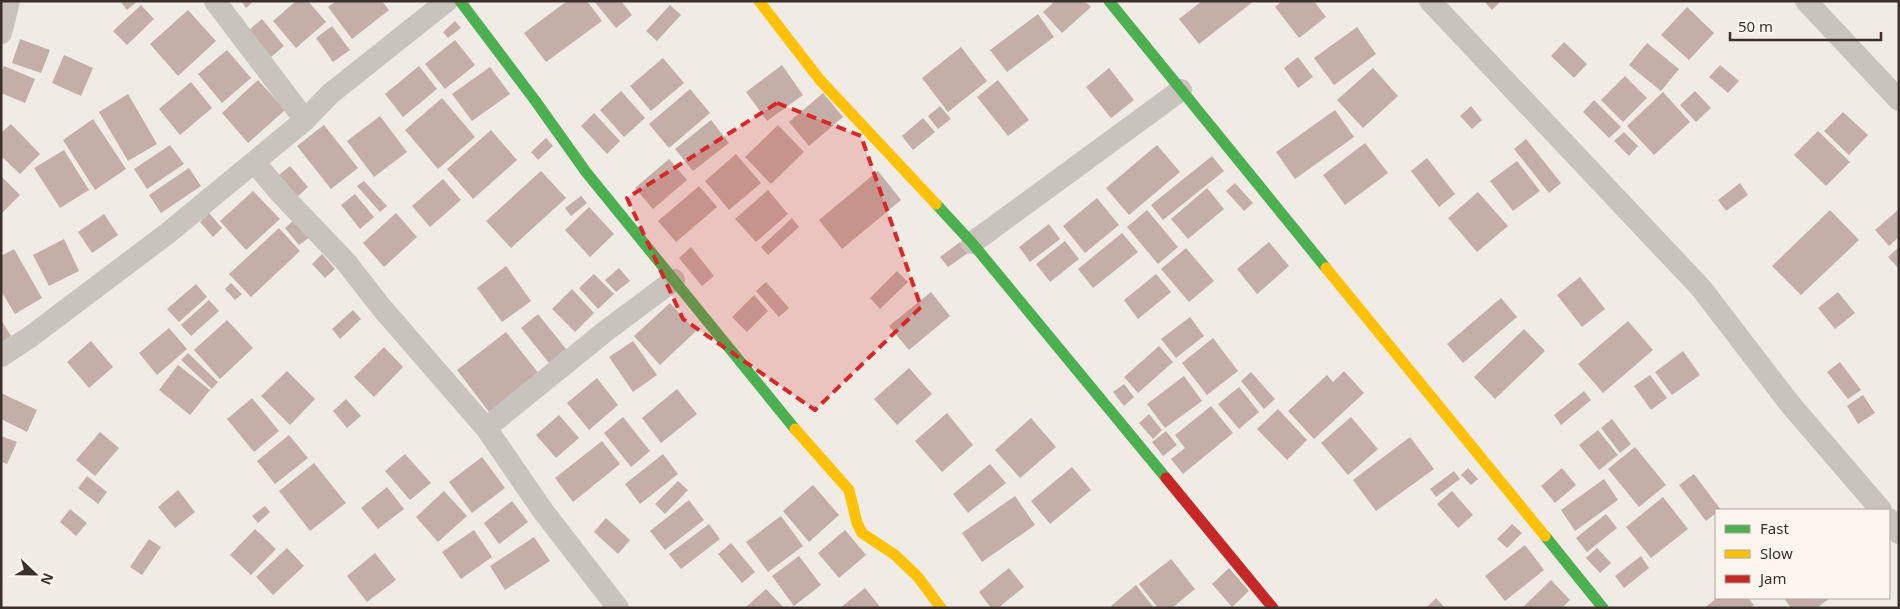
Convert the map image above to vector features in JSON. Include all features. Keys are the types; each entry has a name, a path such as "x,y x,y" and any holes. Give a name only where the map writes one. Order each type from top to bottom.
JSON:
{"street":[{"path":"1,33 8,1"},
{"path":"214,1 305,120"},
{"path":"1,356 30,337 168,233 305,120 330,94 447,1"},
{"path":"460,1 586,172 780,412 849,490 857,523 862,533 895,555 918,576 941,608"},
{"path":"759,1 820,80 972,244 1273,608"},
{"path":"1109,1 1603,608"},
{"path":"1430,1 1700,288 1790,404 1882,509"},
{"path":"1806,1 1899,100"},
{"path":"972,244 1181,90"},
{"path":"254,162 283,196 346,262 381,307 486,428 543,511 618,608"},
{"path":"486,428 607,330 674,280"}],"highlighted area":[{"path":"777,103 861,136 921,307 815,410 683,319 627,198"}],"building":[{"path":"120,1 138,1 127,10"},
{"path":"241,1 254,1 246,8"},
{"path":"296,1 308,1 326,22 296,48 273,21"},
{"path":"336,1 382,1 389,10 352,39 328,7"},
{"path":"567,1 587,1 602,21 546,62 524,33"},
{"path":"594,1 621,1 632,15 616,28"},
{"path":"1055,1 1085,1 1091,7 1062,33 1043,12"},
{"path":"1202,1 1254,1 1199,44 1179,19"},
{"path":"1282,1 1314,1 1326,17 1299,38 1275,7"},
{"path":"1484,1 1501,1 1492,10"},
{"path":"141,5 154,19 127,45 113,31"},
{"path":"670,5 681,15 657,41 646,31"},
{"path":"1687,7 1714,33 1689,60 1661,35"},
{"path":"188,10 216,41 178,76 150,44"},
{"path":"1038,14 1054,37 1007,72 990,50"},
{"path":"262,19 284,46 271,57 249,30"},
{"path":"455,21 461,28 448,38 443,32"},
{"path":"332,26 350,50 333,62 316,38"},
{"path":"1357,27 1376,54 1334,85 1314,58"},
{"path":"20,39 50,50 41,73 12,63"},
{"path":"455,40 475,65 445,89 425,64"},
{"path":"1564,42 1587,64 1574,78 1551,56"},
{"path":"1647,43 1679,69 1661,91 1629,65"},
{"path":"961,47 987,81 948,112 922,78"},
{"path":"227,50 251,78 222,103 198,74"},
{"path":"64,55 93,68 81,96 52,83"},
{"path":"1298,57 1313,77 1298,88 1284,68"},
{"path":"663,58 684,83 651,111 630,86"},
{"path":"782,65 803,95 767,121 746,92"},
{"path":"1720,65 1739,81 1728,93 1709,77"},
{"path":"4,66 35,79 25,103 1,93 1,72"},
{"path":"419,66 437,89 403,117 385,94"},
{"path":"490,67 510,94 472,121 452,94"},
{"path":"1109,68 1134,100 1111,118 1086,87"},
{"path":"1373,68 1398,96 1363,128 1337,100"},
{"path":"1625,76 1647,98 1623,122 1601,100"},
{"path":"258,80 285,110 248,143 222,113"},
{"path":"998,80 1029,120 1008,136 977,97"},
{"path":"191,82 212,108 180,135 159,109"},
{"path":"690,89 710,113 669,148 649,124"},
{"path":"621,91 645,118 624,137 600,110"},
{"path":"1695,91 1711,108 1696,122 1680,105"},
{"path":"1663,92 1690,122 1654,155 1627,126"},
{"path":"823,93 843,117 809,146 789,122"},
{"path":"128,94 157,144 128,161 99,112"},
{"path":"442,98 475,137 438,169 405,130"},
{"path":"1594,100 1621,127 1609,138 1583,112"},
{"path":"940,106 951,119 938,129 928,116"},
{"path":"1471,106 1482,120 1472,129 1460,116"},
{"path":"1335,110 1354,137 1295,179 1276,152"},
{"path":"1843,112 1868,135 1849,155 1824,131"},
{"path":"594,113 620,141 607,154 581,126"},
{"path":"380,116 407,152 374,177 347,141"},
{"path":"923,118 935,132 913,150 902,136"},
{"path":"93,119 126,169 95,190 63,140"},
{"path":"711,120 729,143 693,171 675,149"},
{"path":"11,124 40,154 20,174 1,156 1,133"},
{"path":"324,125 358,168 331,189 297,146"},
{"path":"778,125 804,152 771,184 745,157"},
{"path":"491,130 517,160 473,199 447,169"},
{"path":"1818,131 1850,162 1826,186 1794,155"},
{"path":"1624,132 1638,146 1629,156 1614,141"},
{"path":"546,138 553,146 538,160 531,152"},
{"path":"1526,139 1561,183 1549,193 1514,149"},
{"path":"1365,143 1388,173 1345,205 1323,175"},
{"path":"170,145 184,164 147,189 134,169"},
{"path":"1157,145 1180,172 1129,215 1106,188"},
{"path":"64,150 89,190 60,208 34,168"},
{"path":"736,154 761,183 729,210 705,181"},
{"path":"1212,156 1224,171 1163,220 1151,205"},
{"path":"1427,158 1455,194 1439,207 1411,171"},
{"path":"669,159 687,180 653,209 635,188"},
{"path":"1517,161 1540,191 1513,211 1490,181"},
{"path":"290,166 308,187 297,197 279,175"},
{"path":"189,168 201,186 161,213 149,195"},
{"path":"541,171 566,198 511,248 486,221"},
{"path":"878,171 901,200 842,249 819,220"},
{"path":"1,176 20,195 1,214"},
{"path":"443,179 461,200 430,227 412,206"},
{"path":"364,181 387,206 380,212 357,186"},
{"path":"1235,183 1253,203 1244,211 1226,191"},
{"path":"1740,183 1748,195 1726,211 1718,200"},
{"path":"699,186 717,207 676,242 658,221"},
{"path":"1207,188 1224,209 1188,239 1171,219"},
{"path":"768,190 788,214 756,242 735,219"},
{"path":"253,191 280,219 246,250 220,221"},
{"path":"1478,192 1508,226 1477,252 1448,218"},
{"path":"355,194 374,217 360,229 341,205"},
{"path":"581,196 587,203 571,216 565,208"},
{"path":"1097,198 1119,225 1085,253 1063,226"},
{"path":"589,207 614,234 590,257 565,230"},
{"path":"1899,209 1899,237 1889,246 1875,230"},
{"path":"1147,210 1178,247 1158,264 1127,227"},
{"path":"1830,210 1859,240 1801,295 1772,266"},
{"path":"209,213 222,228 213,237 200,222"},
{"path":"396,213 417,237 384,267 363,243"},
{"path":"104,214 118,235 92,253 78,232"},
{"path":"792,218 799,227 768,255 761,247"},
{"path":"295,219 310,237 299,245 285,228"},
{"path":"1049,224 1060,239 1030,262 1019,247"},
{"path":"279,228 300,251 251,297 229,274"},
{"path":"1122,233 1138,252 1093,288 1078,269"},
{"path":"64,239 79,271 49,286 33,255"},
{"path":"1065,241 1079,259 1050,282 1036,264"},
{"path":"960,242 968,253 948,267 940,257"},
{"path":"1269,242 1289,266 1257,294 1237,269"},
{"path":"691,247 714,276 702,286 679,258"},
{"path":"1899,247 1899,269 1888,257"},
{"path":"1186,248 1214,281 1189,302 1161,269"},
{"path":"14,249 42,298 15,314 1,291 1,256"},
{"path":"322,254 335,269 325,278 312,264"},
{"path":"506,266 531,301 502,322 477,288"},
{"path":"619,268 630,281 616,292 605,280"},
{"path":"897,271 908,282 880,309 870,298"},
{"path":"594,274 614,294 598,309 579,288"},
{"path":"1156,274 1171,292 1138,319 1124,300"},
{"path":"1580,277 1605,309 1582,327 1557,295"},
{"path":"766,282 789,308 779,317 756,291"},
{"path":"231,283 242,294 235,300 225,289"},
{"path":"196,284 207,297 179,322 167,309"},
{"path":"572,289 594,313 575,332 552,309"},
{"path":"931,292 950,316 909,350 889,326"},
{"path":"1838,292 1855,313 1835,329 1818,308"},
{"path":"754,295 768,311 747,332 732,317"},
{"path":"1501,298 1517,317 1463,363 1447,344"},
{"path":"209,300 219,311 191,336 181,325"},
{"path":"670,303 696,331 660,365 634,336"},
{"path":"353,310 361,319 340,339 332,329"},
{"path":"538,314 566,349 549,363 521,328"},
{"path":"1190,317 1204,336 1176,358 1161,339"},
{"path":"1,320 11,336 1,343"},
{"path":"227,320 253,348 220,379 194,350"},
{"path":"1628,321 1653,350 1603,393 1578,364"},
{"path":"169,328 187,349 157,375 139,353"},
{"path":"1524,329 1545,351 1495,399 1474,377"},
{"path":"506,332 539,374 489,412 457,370"},
{"path":"1213,338 1238,371 1207,395 1182,363"},
{"path":"91,341 113,367 89,388 67,362"},
{"path":"633,341 657,375 633,392 609,357"},
{"path":"1159,346 1173,362 1138,393 1124,377"},
{"path":"384,347 403,367 374,397 354,377"},
{"path":"1683,351 1700,375 1672,395 1655,372"},
{"path":"188,353 218,382 212,389 181,360"},
{"path":"1840,362 1861,390 1848,399 1827,372"},
{"path":"178,365 210,390 190,415 159,390"},
{"path":"909,368 932,394 897,425 874,399"},
{"path":"287,371 315,399 290,425 261,396"},
{"path":"1344,371 1364,393 1314,439 1288,411 1327,375 1333,382"},
{"path":"1251,372 1275,399 1264,409 1241,381"},
{"path":"1650,375 1667,398 1651,410 1634,386"},
{"path":"1184,376 1202,401 1165,428 1147,404"},
{"path":"597,378 618,405 589,430 567,403"},
{"path":"1124,384 1134,397 1124,406 1113,392"},
{"path":"1239,387 1259,412 1239,429 1218,404"},
{"path":"677,389 697,414 661,443 642,418"},
{"path":"1584,391 1591,400 1561,425 1554,415"},
{"path":"1,393 37,410 27,432 1,419"},
{"path":"1863,395 1875,413 1858,424 1847,406"},
{"path":"252,398 279,431 254,452 227,419"},
{"path":"346,399 361,416 347,428 333,411"},
{"path":"1211,406 1233,433 1183,474 1171,459 1185,448 1175,435"},
{"path":"1278,409 1307,440 1287,460 1257,429"},
{"path":"947,413 973,445 942,472 915,441"},
{"path":"1149,414 1162,430 1153,439 1139,423"},
{"path":"559,415 579,438 556,458 536,435"},
{"path":"623,417 650,451 631,467 604,433"},
{"path":"1351,417 1378,449 1348,475 1321,443"},
{"path":"1031,418 1056,447 1020,478 995,450"},
{"path":"1612,419 1631,444 1620,453 1601,428"},
{"path":"1598,430 1618,455 1599,470 1579,445"},
{"path":"1166,431 1177,445 1163,456 1152,442"},
{"path":"100,432 119,448 95,476 76,460"},
{"path":"289,435 308,458 275,484 257,461"},
{"path":"1,436 17,442 7,464 1,462"},
{"path":"1410,437 1434,469 1376,511 1353,480"},
{"path":"602,441 620,464 573,502 555,478"},
{"path":"1635,447 1666,485 1639,507 1608,469"},
{"path":"405,454 431,483 410,500 385,471"},
{"path":"663,454 678,474 640,504 625,484"},
{"path":"482,457 505,488 472,513 449,482"},
{"path":"314,463 346,503 310,531 279,491"},
{"path":"990,464 1006,483 968,513 953,494"},
{"path":"1072,467 1091,490 1050,524 1031,501"},
{"path":"1468,468 1478,479 1471,485 1461,475"},
{"path":"1562,468 1576,485 1555,503 1541,486"},
{"path":"1454,471 1460,479 1436,497 1430,489"},
{"path":"1694,474 1720,509 1715,509 1715,514 1706,521 1679,485"},
{"path":"87,476 107,492 98,504 78,488"},
{"path":"1604,479 1618,500 1575,531 1561,510"},
{"path":"678,481 688,490 665,514 655,504"},
{"path":"813,485 839,515 809,542 783,511"},
{"path":"387,487 404,509 378,529 361,508"},
{"path":"178,490 195,512 175,528 158,507"},
{"path":"444,491 467,516 438,542 416,517"},
{"path":"1452,491 1473,515 1458,528 1437,504"},
{"path":"1015,496 1035,525 982,562 962,533"},
{"path":"1663,497 1688,529 1651,558 1626,527"},
{"path":"689,500 704,520 665,550 650,531"},
{"path":"512,501 528,522 499,544 484,523"},
{"path":"265,506 270,512 258,523 252,516"},
{"path":"70,509 87,523 76,536 60,522"},
{"path":"1606,514 1617,528 1587,552 1576,538"},
{"path":"781,516 803,546 768,572 746,542"},
{"path":"606,518 630,540 618,554 594,532"},
{"path":"709,524 720,539 681,569 669,554"},
{"path":"1512,524 1522,533 1507,548 1497,539"},
{"path":"255,529 276,549 251,575 230,555"},
{"path":"474,530 492,557 461,579 442,552"},
{"path":"845,530 866,555 839,578 818,553"},
{"path":"534,537 550,561 505,590 490,566"},
{"path":"149,539 161,547 142,575 130,567"},
{"path":"731,543 755,572 742,583 718,554"},
{"path":"1525,545 1544,570 1505,601 1485,576"},
{"path":"287,548 304,566 273,595 256,577"},
{"path":"1597,548 1611,563 1600,573 1586,558"},
{"path":"375,553 396,580 367,602 347,576"},
{"path":"799,556 821,585 794,606 772,576"},
{"path":"1641,556 1649,568 1624,588 1615,576"},
{"path":"1171,559 1195,589 1172,608 1158,608 1139,584"},
{"path":"1009,568 1024,587 998,608 991,608 979,592"},
{"path":"1229,568 1249,591 1232,607 1212,584"},
{"path":"1551,580 1570,600 1562,608 1522,608"},
{"path":"1136,585 1154,608 1113,608 1111,606"},
{"path":"865,588 881,608 840,608"},
{"path":"766,589 784,608 745,608"},
{"path":"1436,598 1445,608 1426,608"},
{"path":"1716,599 1749,599 1754,605 1750,608 1704,608"},
{"path":"1785,599 1829,599 1817,608 1791,608"}],"traffic: fast":[{"path":"460,1 586,172 795,429"},
{"path":"1109,1 1326,268"},
{"path":"936,204 972,243 1166,478"},
{"path":"1545,536 1603,608"}],"traffic: slow":[{"path":"759,1 820,80 936,204"},
{"path":"1326,268 1545,536"},
{"path":"795,429 849,490 857,523 862,533 895,555 918,577 941,608"}],"traffic: jam":[{"path":"1166,478 1273,608"}]}
